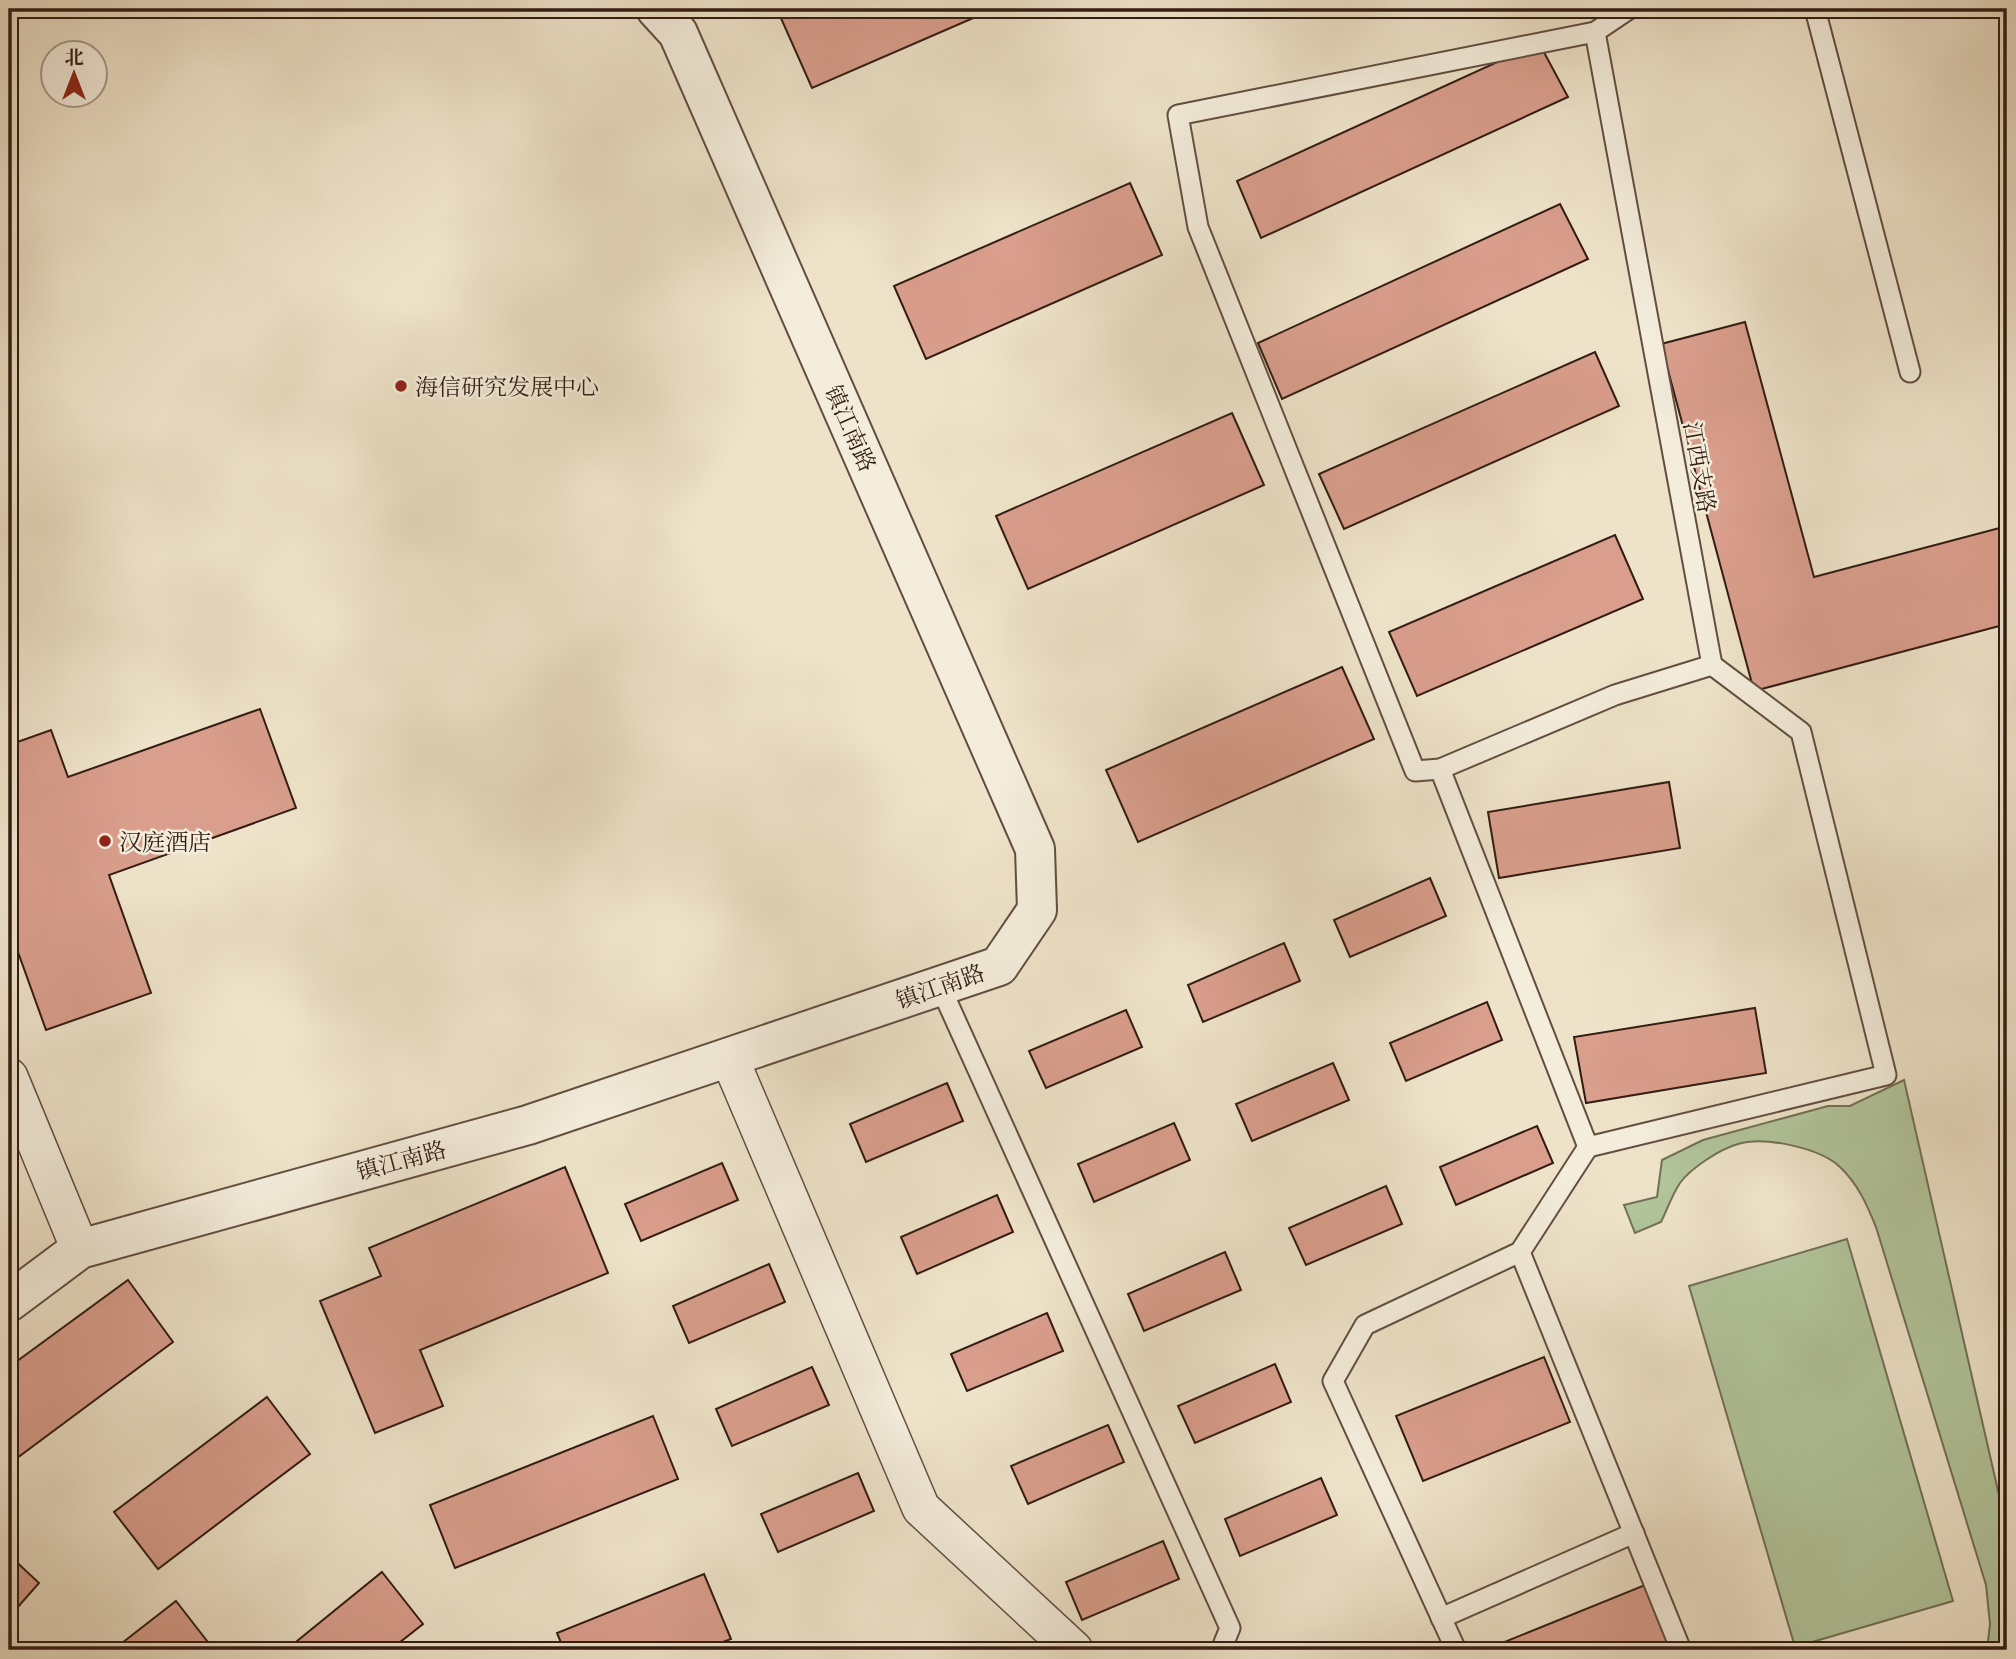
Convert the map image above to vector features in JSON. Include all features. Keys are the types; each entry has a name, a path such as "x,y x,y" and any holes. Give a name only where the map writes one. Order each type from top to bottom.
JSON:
{"street":[{"name":"镇江南路","path":"9,1303 80,1249 528,1125 999,966 1037,910 1035,849 678,33 656,9"},
{"path":"729,1057 921,1508 1074,1650"},
{"path":"9,1077 80,1249"}],"lane":[{"path":"1455,1650 1333,1381 1365,1325 1520,1252 1588,1147 1886,1075 1801,732 1712,665 1615,695 1440,769 1415,771 1198,227 1178,115 1595,32 1629,9"},
{"path":"1815,9 1910,372"},
{"name":"江西支路","path":"1595,32 1712,665"},
{"path":"1440,769 1588,1147"},
{"path":"940,986 1230,1628 1221,1650"},
{"path":"1520,1252 1681,1650"},
{"path":"1441,1618 1634,1533"}],"green space":[{"path":"1904,1080 2007,1530 2007,1650 1987,1650 1990,1624 1986,1585 1876,1227 1852,1180 1831,1160 1806,1149 1777,1143 1749,1142 1723,1150 1691,1171 1677,1188 1661,1222 1635,1233 1624,1205 1657,1197 1662,1160 1703,1140 1828,1106 1850,1106"},
{"path":"1847,1239 1953,1601 1795,1647 1689,1286"}],"building":[{"path":"796,9 994,9 812,88 780,16"},
{"path":"1539,43 1568,97 1261,238 1237,181"},
{"path":"1130,183 1162,255 926,359 894,286"},
{"path":"1560,204 1588,259 1282,399 1258,343"},
{"path":"1745,322 1814,577 2007,526 2007,624 1754,691 1661,344"},
{"path":"1595,352 1619,406 1344,529 1319,474"},
{"path":"1232,413 1264,485 1028,589 996,516"},
{"path":"1615,535 1643,599 1417,696 1389,632"},
{"path":"1342,667 1374,739 1138,842 1106,770"},
{"name":"汉庭酒店","path":"260,709 296,808 109,875 151,993 46,1030 9,927 9,745 51,730 68,777"},
{"path":"1669,782 1680,848 1499,878 1488,812"},
{"path":"1430,878 1446,916 1350,957 1334,920"},
{"path":"1284,943 1300,981 1203,1022 1188,985"},
{"path":"1487,1002 1502,1040 1406,1081 1390,1043"},
{"path":"1755,1008 1766,1073 1586,1103 1574,1037"},
{"path":"1126,1010 1142,1047 1046,1088 1029,1051"},
{"path":"1333,1063 1349,1100 1252,1141 1236,1104"},
{"path":"947,1083 963,1121 866,1162 850,1124"},
{"path":"1174,1123 1190,1160 1094,1202 1078,1164"},
{"path":"1537,1126 1553,1163 1456,1205 1440,1167"},
{"path":"722,1163 738,1200 641,1241 625,1204"},
{"path":"565,1167 608,1273 420,1350 443,1406 375,1433 320,1301 381,1276 369,1248"},
{"path":"1386,1186 1402,1224 1306,1265 1289,1228"},
{"path":"997,1195 1013,1232 917,1274 901,1237"},
{"path":"1225,1252 1241,1290 1144,1331 1128,1294"},
{"path":"769,1264 785,1302 689,1343 673,1306"},
{"path":"128,1280 173,1342 9,1464 9,1367"},
{"path":"1047,1313 1063,1351 967,1391 951,1354"},
{"path":"1544,1357 1570,1422 1423,1481 1396,1416"},
{"path":"1275,1364 1291,1402 1195,1443 1178,1406"},
{"path":"812,1367 829,1405 732,1446 716,1409"},
{"path":"267,1397 310,1454 158,1569 114,1512"},
{"path":"653,1416 678,1479 455,1568 430,1505"},
{"path":"1108,1425 1124,1462 1028,1504 1011,1466"},
{"path":"858,1473 874,1511 778,1552 761,1514"},
{"path":"1321,1478 1337,1515 1240,1556 1225,1519"},
{"path":"1163,1541 1179,1579 1082,1620 1066,1582"},
{"path":"9,1555 39,1583 9,1617"},
{"path":"382,1572 423,1624 390,1650 286,1650"},
{"path":"704,1574 731,1639 702,1650 564,1650 557,1633"},
{"path":"1645,1585 1670,1650 1499,1650 1497,1645"},
{"path":"176,1601 214,1650 113,1650"}],"place":[{"name":"海信研究发展中心","path":"401,386"},
{"name":"汉庭酒店","path":"105,841"}]}
